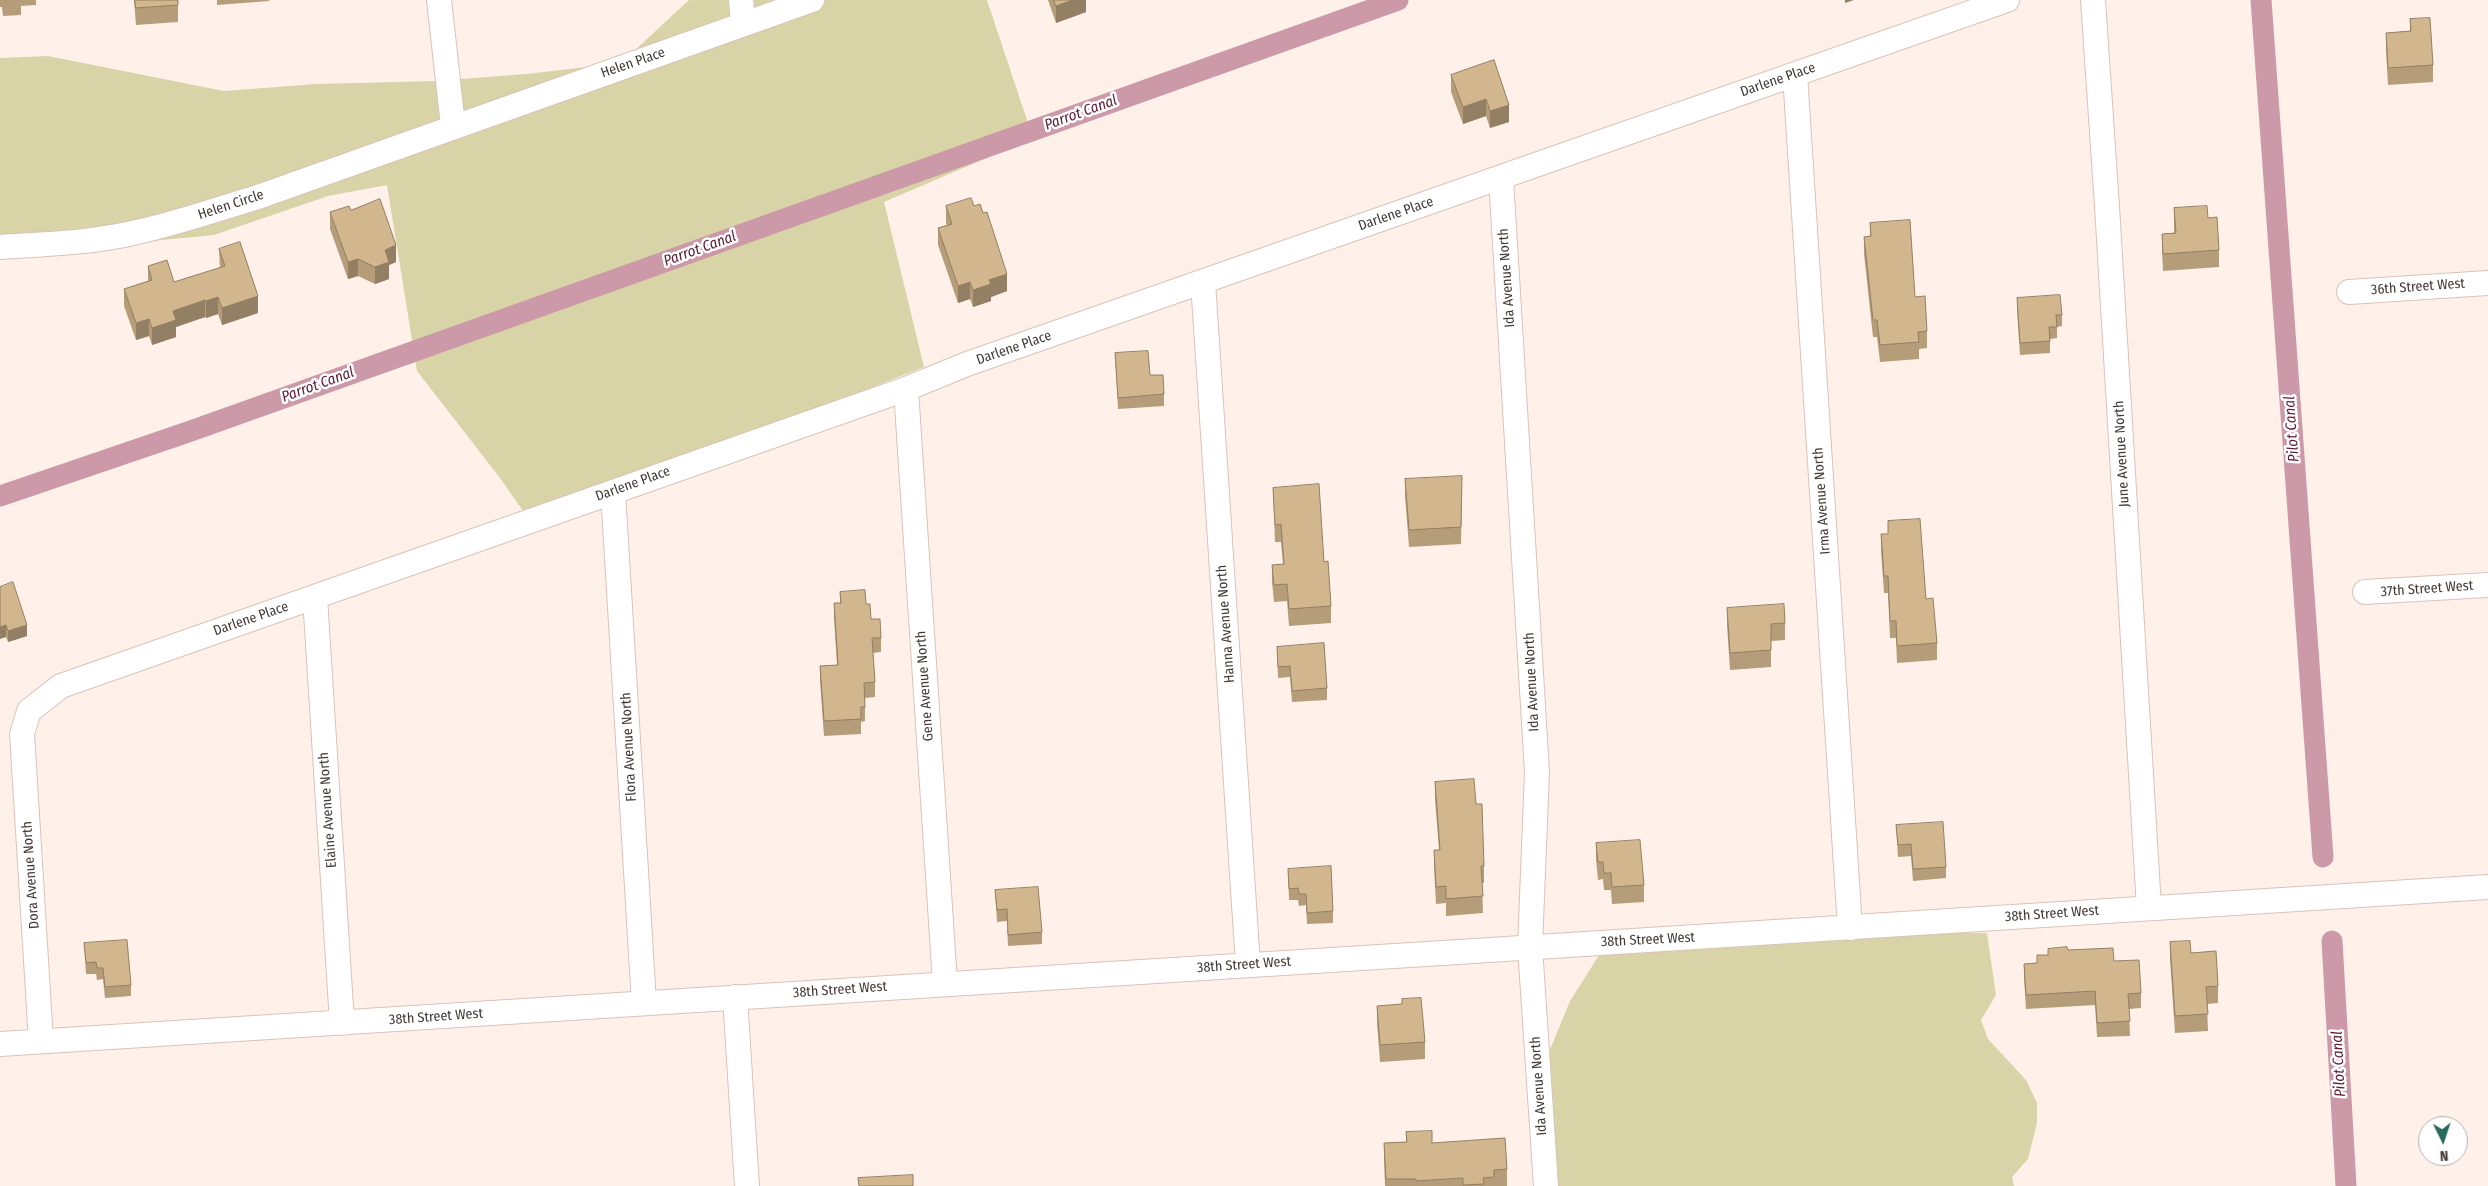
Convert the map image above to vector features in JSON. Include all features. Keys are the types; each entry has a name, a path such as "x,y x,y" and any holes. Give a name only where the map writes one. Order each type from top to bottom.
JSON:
{"street":[{"path":"439,0 453,126"},
{"path":"741,0 743,24"},
{"name":"Helen Place","path":"453,126 812,0"},
{"name":"Darlene Place","path":"29,711 61,686 906,389 967,364 2007,0"},
{"name":"June Avenue North","path":"2092,0 2107,206 2149,908"},
{"name":"Irma Avenue North","path":"1795,74 1850,928"},
{"name":"Helen Circle","path":"0,247 66,243 144,230 258,197 453,126"},
{"name":"Ida Avenue North","path":"1501,178 1537,772 1530,947 1546,1186"},
{"name":"Hanna Avenue North","path":"1203,282 1248,965"},
{"name":"36th Street West","path":"2349,292 2488,283"},
{"name":"Gene Avenue North","path":"906,389 945,983"},
{"name":"Flora Avenue North","path":"613,492 644,1003"},
{"name":"37th Street West","path":"2365,592 2488,585"},
{"name":"Elaine Avenue North","path":"315,598 342,1023"},
{"name":"Dora Avenue North","path":"29,711 22,734 41,1041"},
{"name":"38th Street West","path":"0,1044 2488,887"},
{"path":"735,997 747,1186"}],"shaded area":[{"path":"689,0 987,0 1033,138 884,202 924,367 530,521 500,478 417,371 387,185 328,196 214,235 38,252 0,239 0,58 48,56 224,91 316,84 435,81 526,74 621,63"},
{"path":"1834,933 1987,933 1996,995 1981,1020 1988,1039 2026,1080 2037,1103 2037,1123 2028,1159 2012,1177 2014,1186 1558,1186 1554,1180 1549,1052 1570,1001 1608,941"}],"building":[{"path":"135,0 178,0 178,5 136,8"},
{"path":"1054,0 1073,0 1056,6"},
{"path":"2430,18 2433,65 2388,68 2386,33 2411,31 2410,19"},
{"path":"1494,60 1509,105 1490,111 1486,99 1463,107 1451,75"},
{"path":"971,198 974,206 980,204 983,213 987,212 1007,274 989,280 991,284 973,290 970,282 958,286 938,228 952,224 946,206"},
{"path":"380,199 396,245 385,250 389,262 375,267 358,259 348,262 330,212 349,206 351,210"},
{"path":"2207,206 2208,218 2217,217 2219,250 2163,254 2162,234 2176,233 2174,208"},
{"path":"1910,220 1915,297 1925,296 1927,331 1918,332 1919,342 1880,345 1877,320 1873,320 1864,237 1871,236 1870,223"},
{"path":"240,242 258,296 222,308 218,297 205,300 173,311 176,320 152,328 149,319 136,323 124,289 152,280 148,266 167,260 174,282 225,266 219,249"},
{"path":"2060,295 2062,315 2056,315 2057,327 2049,327 2050,341 2020,343 2017,298"},
{"path":"1148,351 1150,375 1163,375 1164,394 1118,398 1115,353"},
{"path":"1462,476 1461,527 1409,530 1405,479"},
{"path":"1319,484 1324,562 1328,561 1331,606 1289,609 1287,584 1274,585 1272,565 1284,564 1281,524 1275,525 1273,488"},
{"path":"1920,519 1926,599 1933,598 1937,643 1897,646 1896,621 1890,621 1888,576 1884,576 1881,534 1888,534 1888,521"},
{"path":"13,582 27,625 8,631 6,625 0,627 0,587"},
{"path":"865,590 866,604 870,604 871,619 880,619 881,638 872,638 875,682 864,683 865,707 861,707 861,719 824,721 820,666 838,665 834,603 841,603 840,592"},
{"path":"1784,604 1785,623 1771,624 1771,650 1730,653 1727,608"},
{"path":"1324,643 1327,688 1292,691 1290,666 1278,667 1277,647"},
{"path":"1474,779 1476,804 1482,804 1484,866 1481,866 1483,896 1446,899 1446,886 1436,887 1434,850 1440,850 1435,782"},
{"path":"1943,822 1946,867 1913,869 1911,844 1898,845 1896,825"},
{"path":"1640,840 1644,885 1612,887 1611,873 1604,873 1603,862 1598,862 1596,843"},
{"path":"1331,866 1333,911 1307,913 1306,894 1299,894 1298,888 1289,889 1288,869"},
{"path":"1038,887 1042,932 1008,935 1007,909 997,910 995,890"},
{"path":"127,940 131,985 105,987 103,968 97,968 96,962 86,963 84,943"},
{"path":"2190,941 2191,953 2216,951 2218,986 2206,987 2208,1014 2175,1016 2170,942"},
{"path":"2067,947 2068,950 2113,948 2114,961 2139,960 2141,993 2128,994 2130,1021 2097,1023 2095,991 2026,995 2024,964 2037,963 2037,955 2048,955 2048,949"},
{"path":"1421,998 1425,1042 1380,1045 1377,1006 1402,1004 1402,999"},
{"path":"1432,1131 1432,1143 1505,1138 1507,1169 1494,1170 1494,1177 1483,1178 1484,1184 1463,1185 1463,1178 1416,1181 1416,1179 1386,1179 1384,1143 1407,1142 1406,1132"},
{"path":"913,1175 913,1186 859,1186 858,1178"}],"waterway":[{"name":"Parrot Canal","path":"0,496 188,432 1398,0"},
{"name":"Pilot Canal","path":"2261,0 2323,857"},
{"name":"Pilot Canal","path":"2332,941 2346,1186"}]}
